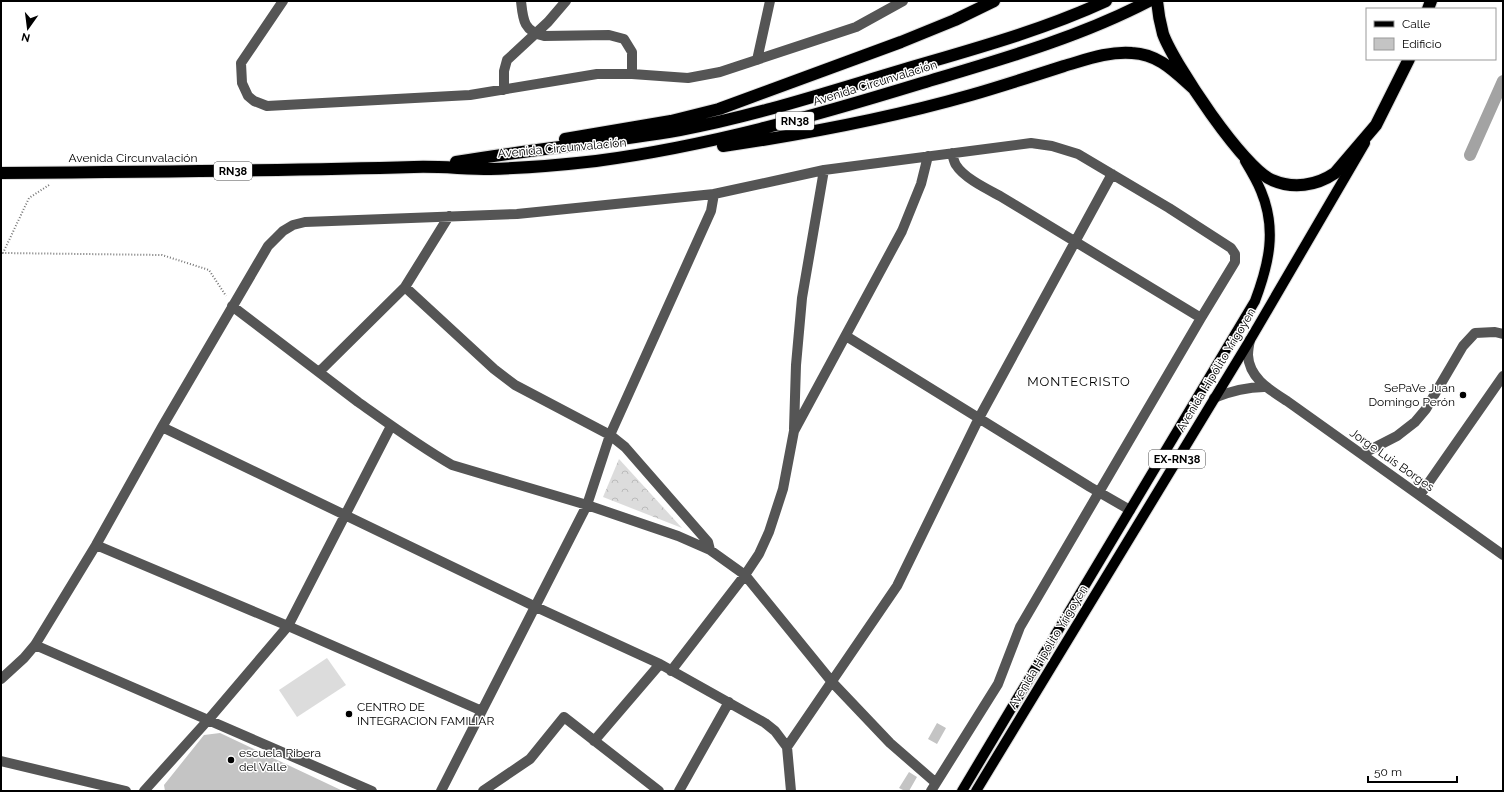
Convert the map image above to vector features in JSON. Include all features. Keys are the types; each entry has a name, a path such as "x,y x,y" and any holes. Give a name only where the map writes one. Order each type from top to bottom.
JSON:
{"highway":[{"path":"520,153 565,139 671,121 719,109 900,42 955,20 994,1"},
{"name":"Avenida Circunvalación","path":"433,166 479,158 680,130 741,116 791,103 974,49 1031,30 1106,1"},
{"path":"1157,1 1163,35 1193,88 1243,156 1270,180 1283,184 1297,186 1313,184 1327,179 1335,173 1376,126 1409,60"},
{"name":"Avenida Circunvalación","path":"1,173 273,171 433,166 490,169 534,167 595,161 693,145 737,136 804,118 1037,48 1097,25 1146,3"},
{"path":"595,161 674,154 727,146 882,117 972,95 1086,60 1115,53 1145,54 1158,59 1172,69 1193,88"}],"main road":[{"name":"Avenida Hipólito Yrigoyen","path":"976,791 1250,340 1376,126"},
{"name":"Avenida Hipólito Yrigoyen","path":"962,791 1255,301 1269,257 1271,236 1267,208 1261,190 1243,156"}],"street":[{"path":"283,1 242,63 242,83 248,96 254,101 267,106 470,95 597,74 632,74 688,78 720,72 856,27 903,1"},
{"path":"521,1 523,21 535,34 544,36 609,35 624,39 632,52 632,74"},
{"path":"504,90 504,71 507,60 548,22 566,1"},
{"path":"756,60 770,1"},
{"path":"1,679 24,658 35,645 96,545 162,427 232,306 268,246 283,231 293,225 305,222 517,214 714,194 824,170 1031,143 1052,146 1078,154 1225,244 1231,248 1235,254 1235,262 1020,627 998,684 934,787 832,682 745,575 710,550 678,536 588,505 452,465 391,426 232,306"},
{"path":"952,153 956,165 980,185 1201,318"},
{"path":"794,431 902,231 921,184 928,156"},
{"path":"671,671 745,575 759,554 769,532 783,489 794,431 796,365 802,298 824,170"},
{"path":"787,747 897,586 908,567 979,418 1112,174"},
{"path":"441,791 588,505 610,435 711,211 714,194"},
{"path":"318,372 405,287 449,216"},
{"path":"405,287 494,369 515,385 610,435 630,452 708,542 710,550"},
{"path":"1362,454 1397,436 1415,422 1426,408 1463,346 1475,333 1495,332 1503,334"},
{"path":"846,336 1130,510"},
{"name":"Jorge Luis Borges","path":"1250,340 1248,356 1254,373 1264,387 1307,415 1503,555"},
{"path":"1420,495 1503,376"},
{"path":"1214,398 1233,390 1250,387 1264,387"},
{"path":"144,791 209,719 288,626 391,426"},
{"path":"162,427 536,607 660,664 729,702 765,723 775,731 787,747 791,791"},
{"path":"96,545 288,626 482,711"},
{"path":"35,645 209,719 372,791"},
{"path":"594,741 660,664"},
{"path":"679,791 729,702"},
{"path":"483,791 530,760 564,717 659,791"},
{"path":"1,761 126,791"}],"path":[{"path":"67,172 29,198 3,253 162,255 209,270 232,306"}],"green space":[{"path":"619,459 682,528 603,497"},
{"path":"327,658 346,685 297,717 279,690"}],"building":[{"path":"937,723 946,728 937,744 928,739"},
{"name":"escuela Ribera del Valle","path":"220,733 343,791 165,791 164,785 204,735"},
{"path":"909,772 917,777 909,791 905,791 899,788"}],"waterway":[{"path":"1470,155 1503,81"}],"place":[{"name":"SePaVe Juan Domingo Perón","path":"1463,395"},
{"name":"CENTRO DE INTEGRACION FAMILIAR","path":"349,714"},
{"name":"escuela Ribera del Valle","path":"231,760"}],"district":[{"name":"MONTECRISTO","path":"1079,381"}]}
